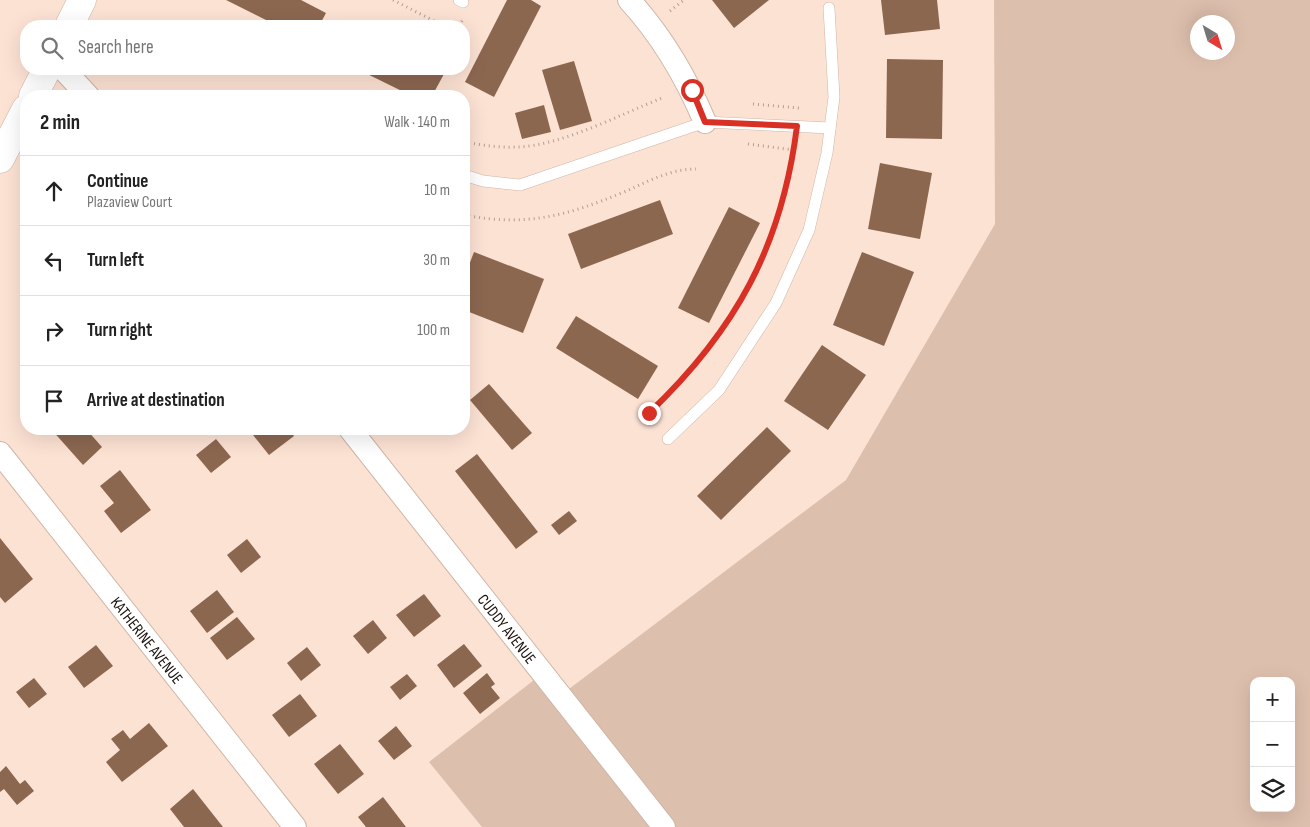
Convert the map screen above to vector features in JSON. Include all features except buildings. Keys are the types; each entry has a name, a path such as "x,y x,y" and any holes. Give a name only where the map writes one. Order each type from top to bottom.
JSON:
{"street":[{"path":"72,20 82,0"},
{"path":"629,0 673,56 692,90 705,122"},
{"path":"36,90 44,75"},
{"path":"69,75 82,90"},
{"path":"0,160 20,121"},
{"name":"CUDDY AVENUE","path":"355,435 664,827"},
{"name":"KATHERINE AVENUE","path":"0,453 294,827"}],"lane":[{"path":"668,439 719,390 776,303 809,230 827,154 834,97 829,8"},
{"path":"470,177 483,181 520,185 705,122 830,128"}],"path":[{"path":"393,0 432,20"},
{"path":"670,11 684,0"},
{"path":"470,143 519,147 546,143 662,98"},
{"path":"649,413 685,378 729,321 764,258 785,193 794,150 799,107 753,104"},
{"path":"748,144 794,150"},
{"path":"470,217 520,222 554,217 582,209 678,169 696,170"}],"shaded area":[{"path":"994,0 1310,0 1310,827 482,827 429,762 543,673 561,695 846,480 995,224"}],"route":[{"path":"649,413 685,378 729,321 748,288 764,258 785,193 794,150 797,126 705,122 692,90"}]}
